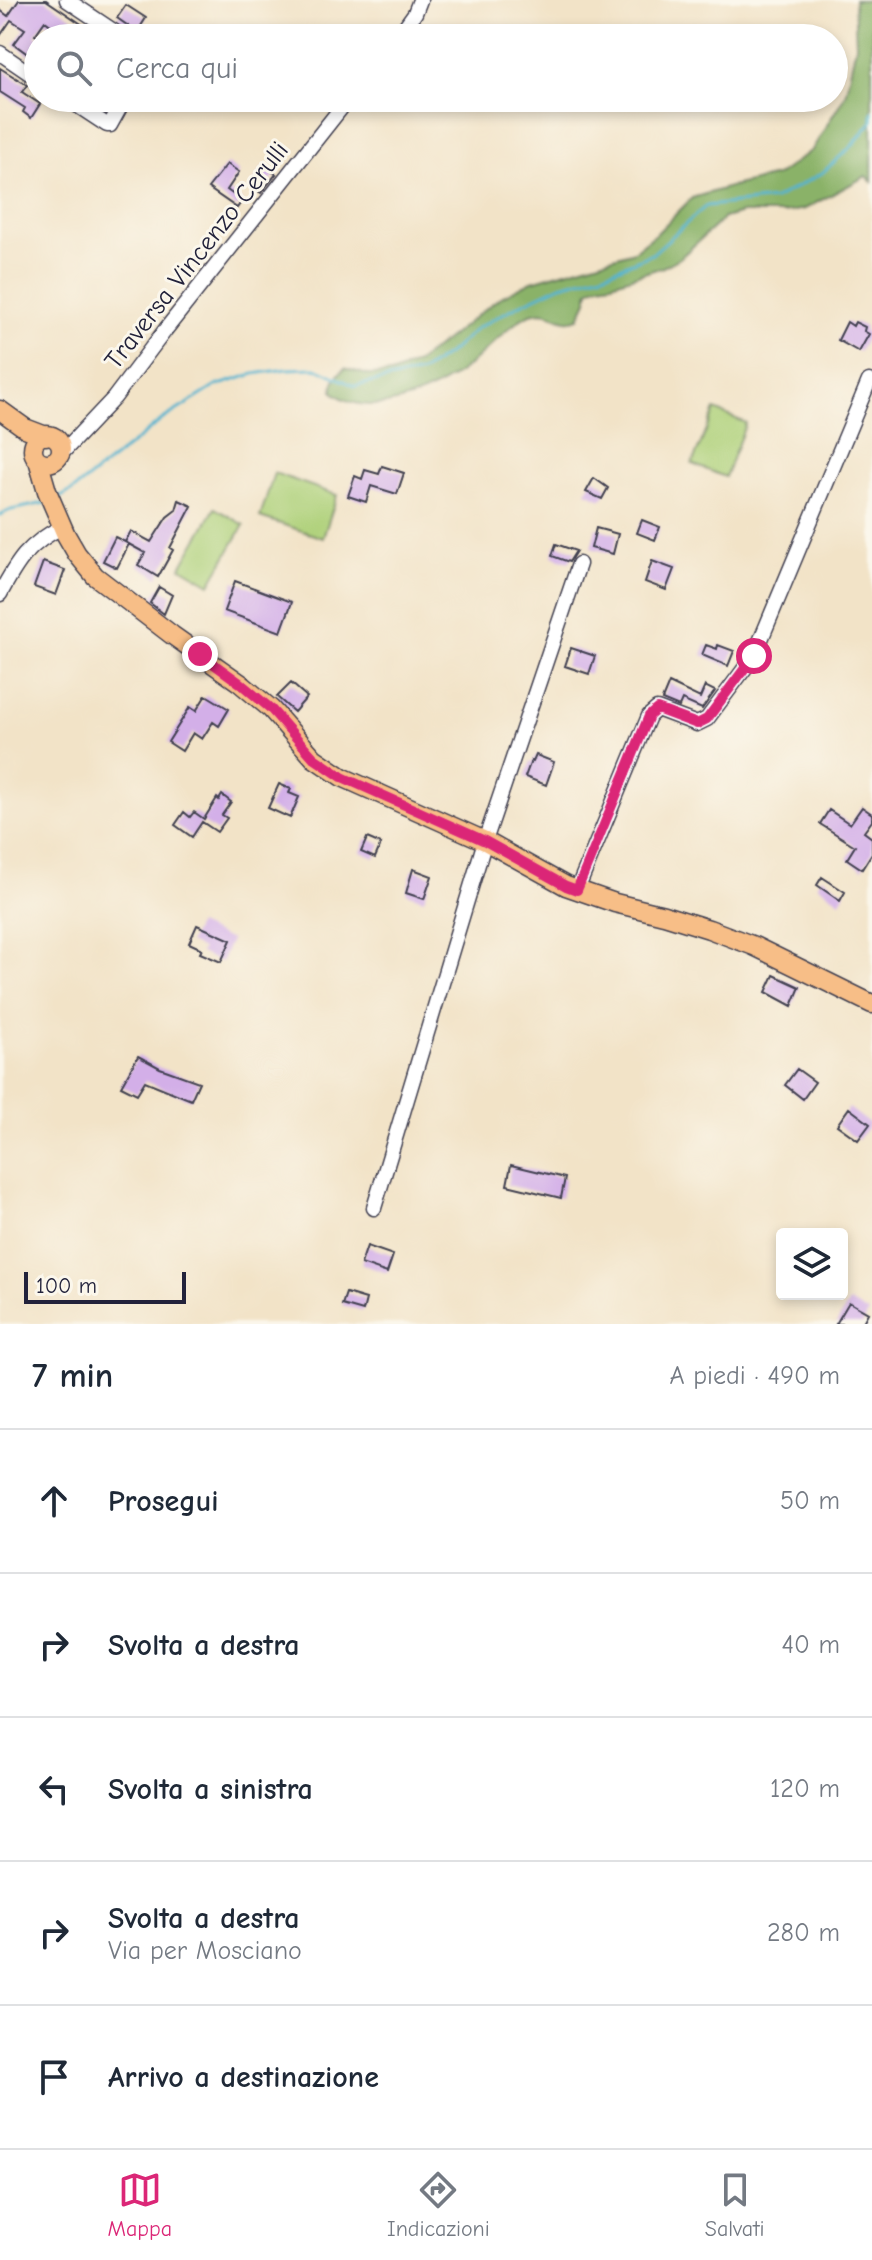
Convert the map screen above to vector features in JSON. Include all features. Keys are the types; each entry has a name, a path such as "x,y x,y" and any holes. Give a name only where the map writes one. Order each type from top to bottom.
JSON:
{"main road":[{"path":"0,410 48,449 47,491 77,554 104,585 240,683 271,709 323,766 485,841 566,886 754,946 872,1004"}],"street":[{"path":"67,0 103,24"},
{"path":"407,24 420,0"},
{"path":"0,53 24,69"},
{"path":"89,112 110,125 117,112"},
{"name":"Traversa Vincenzo Cerulli","path":"48,449 76,438 114,398 338,112"},
{"path":"577,890 649,716 657,709 697,724 707,719 754,656 869,381"},
{"path":"0,594 25,552 62,527"},
{"path":"374,1208 485,841 579,564"}],"green space":[{"path":"854,0 872,0 872,182 866,176 805,209 783,213 742,213 724,218 680,258 663,267 589,290 579,318 568,320 542,312 524,317 460,372 425,392 386,404 367,405 349,401 333,392 336,378 345,368 368,375 391,374 417,363 499,298 532,281 634,251 692,198 776,176 812,150 835,112 848,112 848,81 856,45"},
{"path":"715,410 746,423 725,477 692,464"},
{"path":"274,473 337,495 323,538 260,517"},
{"path":"215,508 244,525 210,584 181,567"}],"building":[{"path":"19,0 46,0 81,24 49,24 45,21 43,24 24,24 24,28 11,20 0,36 0,10 8,16"},
{"path":"126,5 146,18 142,24 126,24 117,18"},
{"path":"24,30 24,51 14,44"},
{"path":"0,68 24,83 24,107 0,92"},
{"path":"227,164 239,172 227,190 242,201 237,208 208,188"},
{"path":"264,166 276,174 261,193 251,186"},
{"path":"847,322 865,327 864,331 869,334 859,352 838,340"},
{"path":"382,466 404,473 397,494 371,486 366,502 348,496 355,476 362,479 365,470 379,474"},
{"path":"594,478 608,488 602,499 586,492"},
{"path":"179,500 192,506 158,577 138,565 145,553 125,542 131,531 151,542 167,517 176,510"},
{"path":"642,520 660,527 655,540 637,533"},
{"path":"596,528 618,534 613,554 591,548"},
{"path":"115,537 129,544 117,568 103,561"},
{"path":"556,544 576,551 569,562 552,556"},
{"path":"652,561 674,569 666,590 645,582"},
{"path":"43,562 65,570 56,595 34,587"},
{"path":"235,581 292,602 281,632 224,611"},
{"path":"159,587 172,595 164,614 150,603"},
{"path":"706,645 717,649 718,645 734,651 728,666 702,655"},
{"path":"571,648 595,656 589,674 565,666"},
{"path":"291,683 307,697 294,712 277,697"},
{"path":"669,683 700,698 705,686 715,691 702,709 682,700 679,707 662,700"},
{"path":"206,695 229,709 219,726 213,722 202,739 193,733 182,751 168,742 190,707 196,711"},
{"path":"536,755 554,762 546,785 525,777"},
{"path":"279,784 299,797 290,818 268,808"},
{"path":"222,795 231,802 222,815 227,818 217,832 202,822 192,837 175,825 184,812 190,817 194,812 204,819"},
{"path":"862,807 872,814 872,821 864,832 872,838 872,853 862,869 847,859 855,846 820,824 829,810 850,824"},
{"path":"367,838 381,844 375,858 361,852"},
{"path":"413,869 432,876 424,899 406,893"},
{"path":"822,877 845,892 840,901 817,885"},
{"path":"197,925 231,940 221,962 200,953 202,949 189,943"},
{"path":"774,975 800,987 792,1006 766,992"},
{"path":"138,1056 160,1068 199,1082 191,1100 145,1081 137,1094 121,1086"},
{"path":"797,1069 815,1082 803,1099 785,1085"},
{"path":"849,1108 870,1124 858,1140 837,1125"},
{"path":"511,1165 565,1178 561,1198 507,1185"},
{"path":"367,1246 393,1255 387,1273 361,1264"},
{"path":"346,1293 366,1299 363,1311 342,1305"},
{"path":"849,1302 868,1313 862,1324 836,1324"}],"waterway":[{"path":"872,112 872,120"},
{"path":"59,498 75,489 163,419 216,386 254,374 286,369 316,368 355,386 422,372 477,328 521,304 561,285 603,274 652,254 706,206 775,199 822,173 852,146 872,121"},
{"path":"0,515 45,503"}],"route":[{"path":"200,654 271,709 323,766 485,841 577,890 649,716 657,709 697,724 707,719 754,656"}]}
